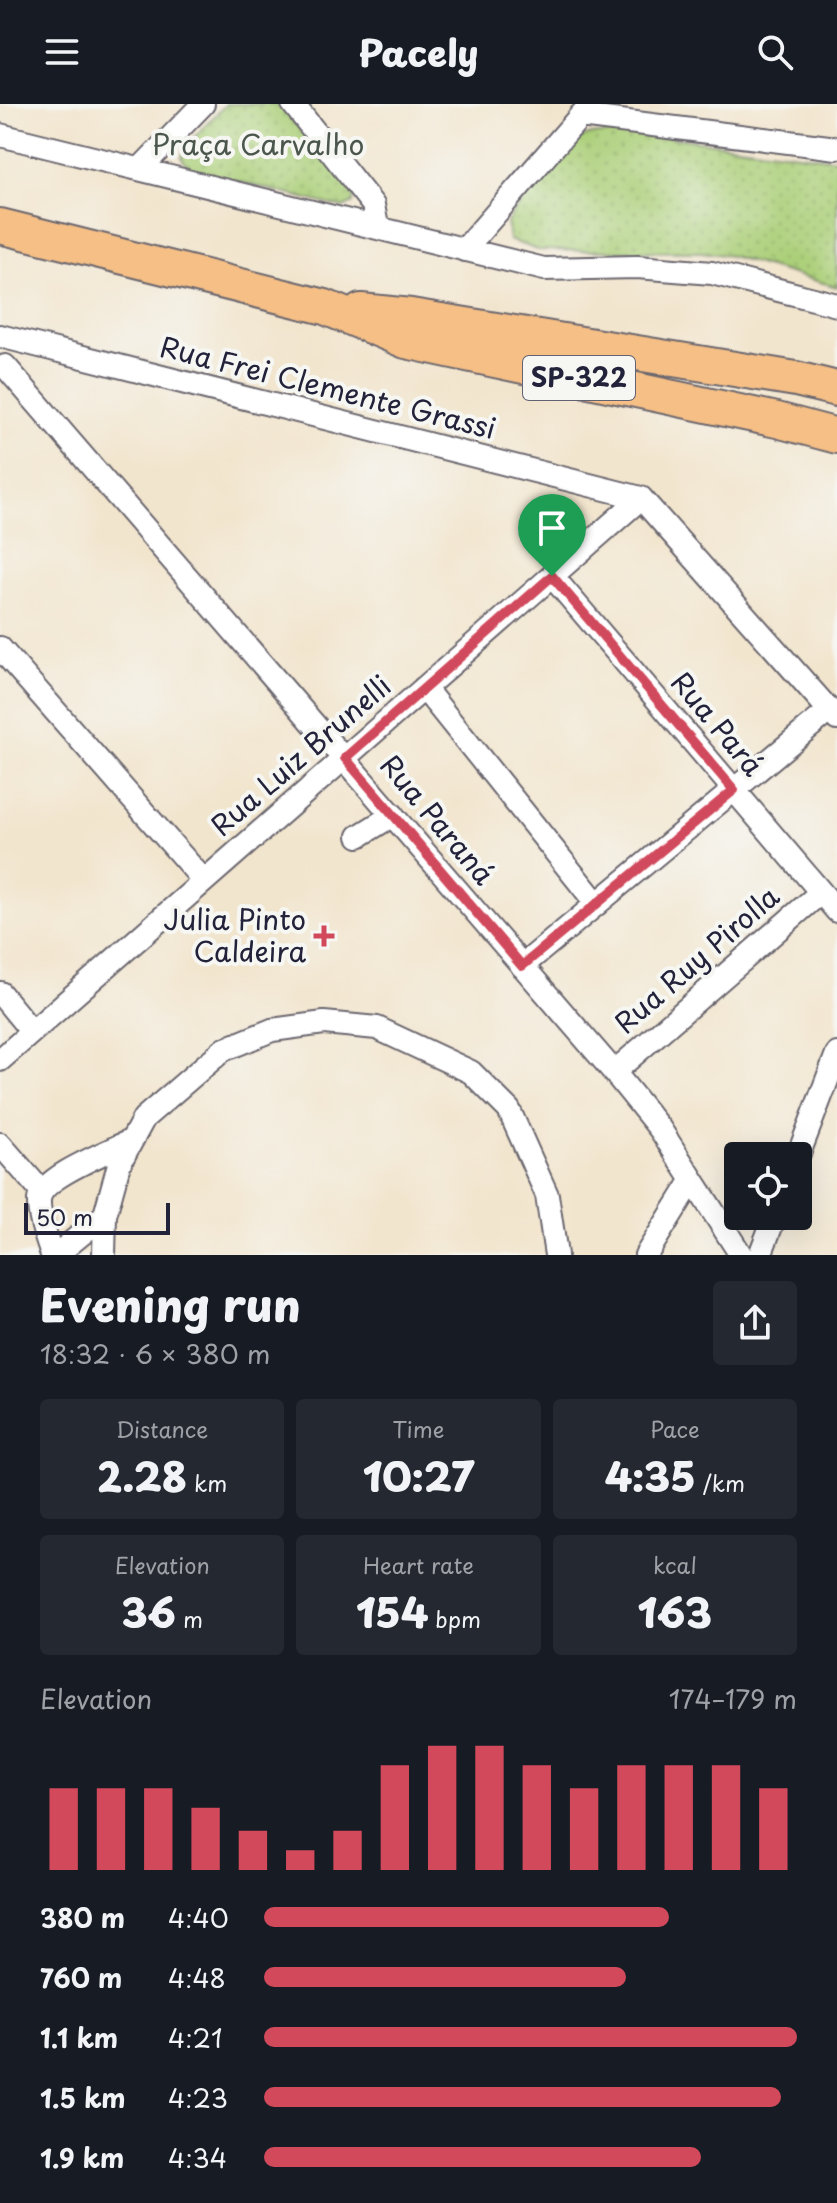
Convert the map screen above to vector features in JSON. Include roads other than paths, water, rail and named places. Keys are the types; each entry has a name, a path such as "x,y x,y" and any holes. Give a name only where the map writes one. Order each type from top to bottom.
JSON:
{"highway":[{"name":"SP-322","path":"0,226 325,307 427,318 796,379 837,389"},
{"name":"SP-322","path":"325,307 406,341 762,417 837,436"}],"street":[{"path":"140,169 203,104"},
{"path":"293,104 373,205 377,226"},
{"path":"464,250 585,110 837,148"},
{"path":"0,135 544,269 637,267 712,273 837,305"},
{"name":"Rua Frei Clemente Grassi","path":"0,336 641,498"},
{"path":"2,368 30,343"},
{"name":"Rua Paraná","path":"2,368 345,758 614,1072 660,1129 741,1255"},
{"path":"522,966 734,790 833,715 641,498"},
{"name":"Rua Luiz Brunelli","path":"0,1060 641,498"},
{"name":"Rua Pará","path":"552,576 837,911"},
{"path":"0,648 204,881"},
{"path":"424,688 597,904"},
{"path":"359,836 393,815"},
{"name":"Rua Ruy Pirolla","path":"614,1072 820,893"},
{"path":"0,993 32,1032"},
{"path":"104,1255 105,1215 119,1164 144,1118 223,1050 272,1030 324,1023 377,1028 471,1072 509,1110 547,1195 556,1255"},
{"path":"803,1142 837,1054"},
{"path":"105,1215 54,1255 38,1202 41,1191 67,1172 130,1141"},
{"path":"0,1144 41,1191"},
{"path":"646,1255 692,1181"},
{"path":"760,1255 770,1230"}],"place":[{"name":"Julia Pinto Caldeira","path":"324,936"}],"park label":[{"name":"Praça Carvalho","path":"258,145"}]}
